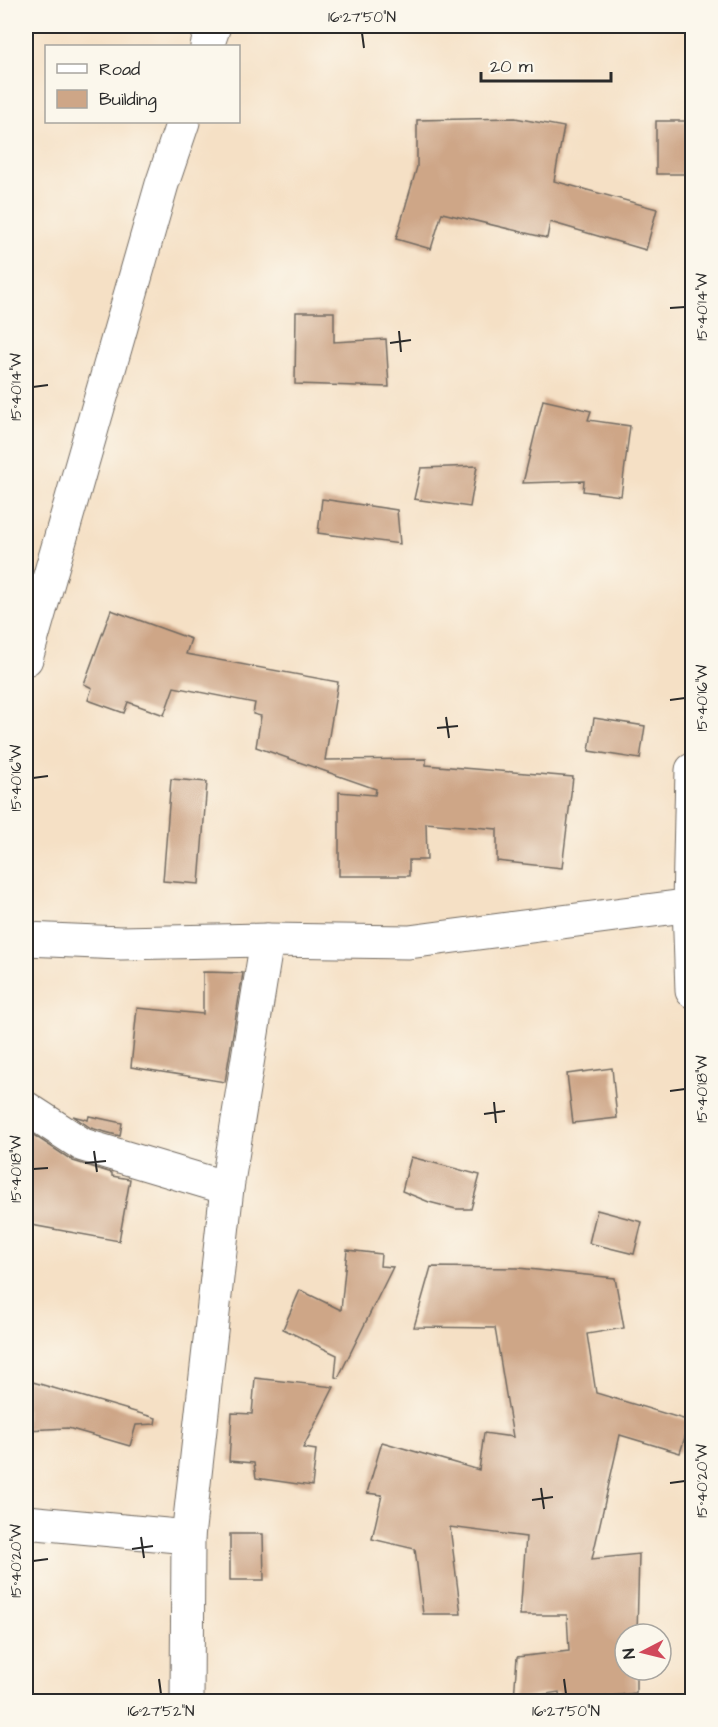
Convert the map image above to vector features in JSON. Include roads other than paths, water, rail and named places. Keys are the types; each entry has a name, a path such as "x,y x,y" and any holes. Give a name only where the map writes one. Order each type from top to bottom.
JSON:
{"street":[{"path":"207,45 214,26"},
{"path":"26,659 159,195 183,123"},
{"path":"693,770 691,905 693,990"},
{"path":"26,939 120,943 267,940 409,942 691,905"},
{"path":"187,1701 188,1537 226,1188 267,940"},
{"path":"26,1108 82,1145 226,1188"},
{"path":"26,1521 188,1537"}]}
